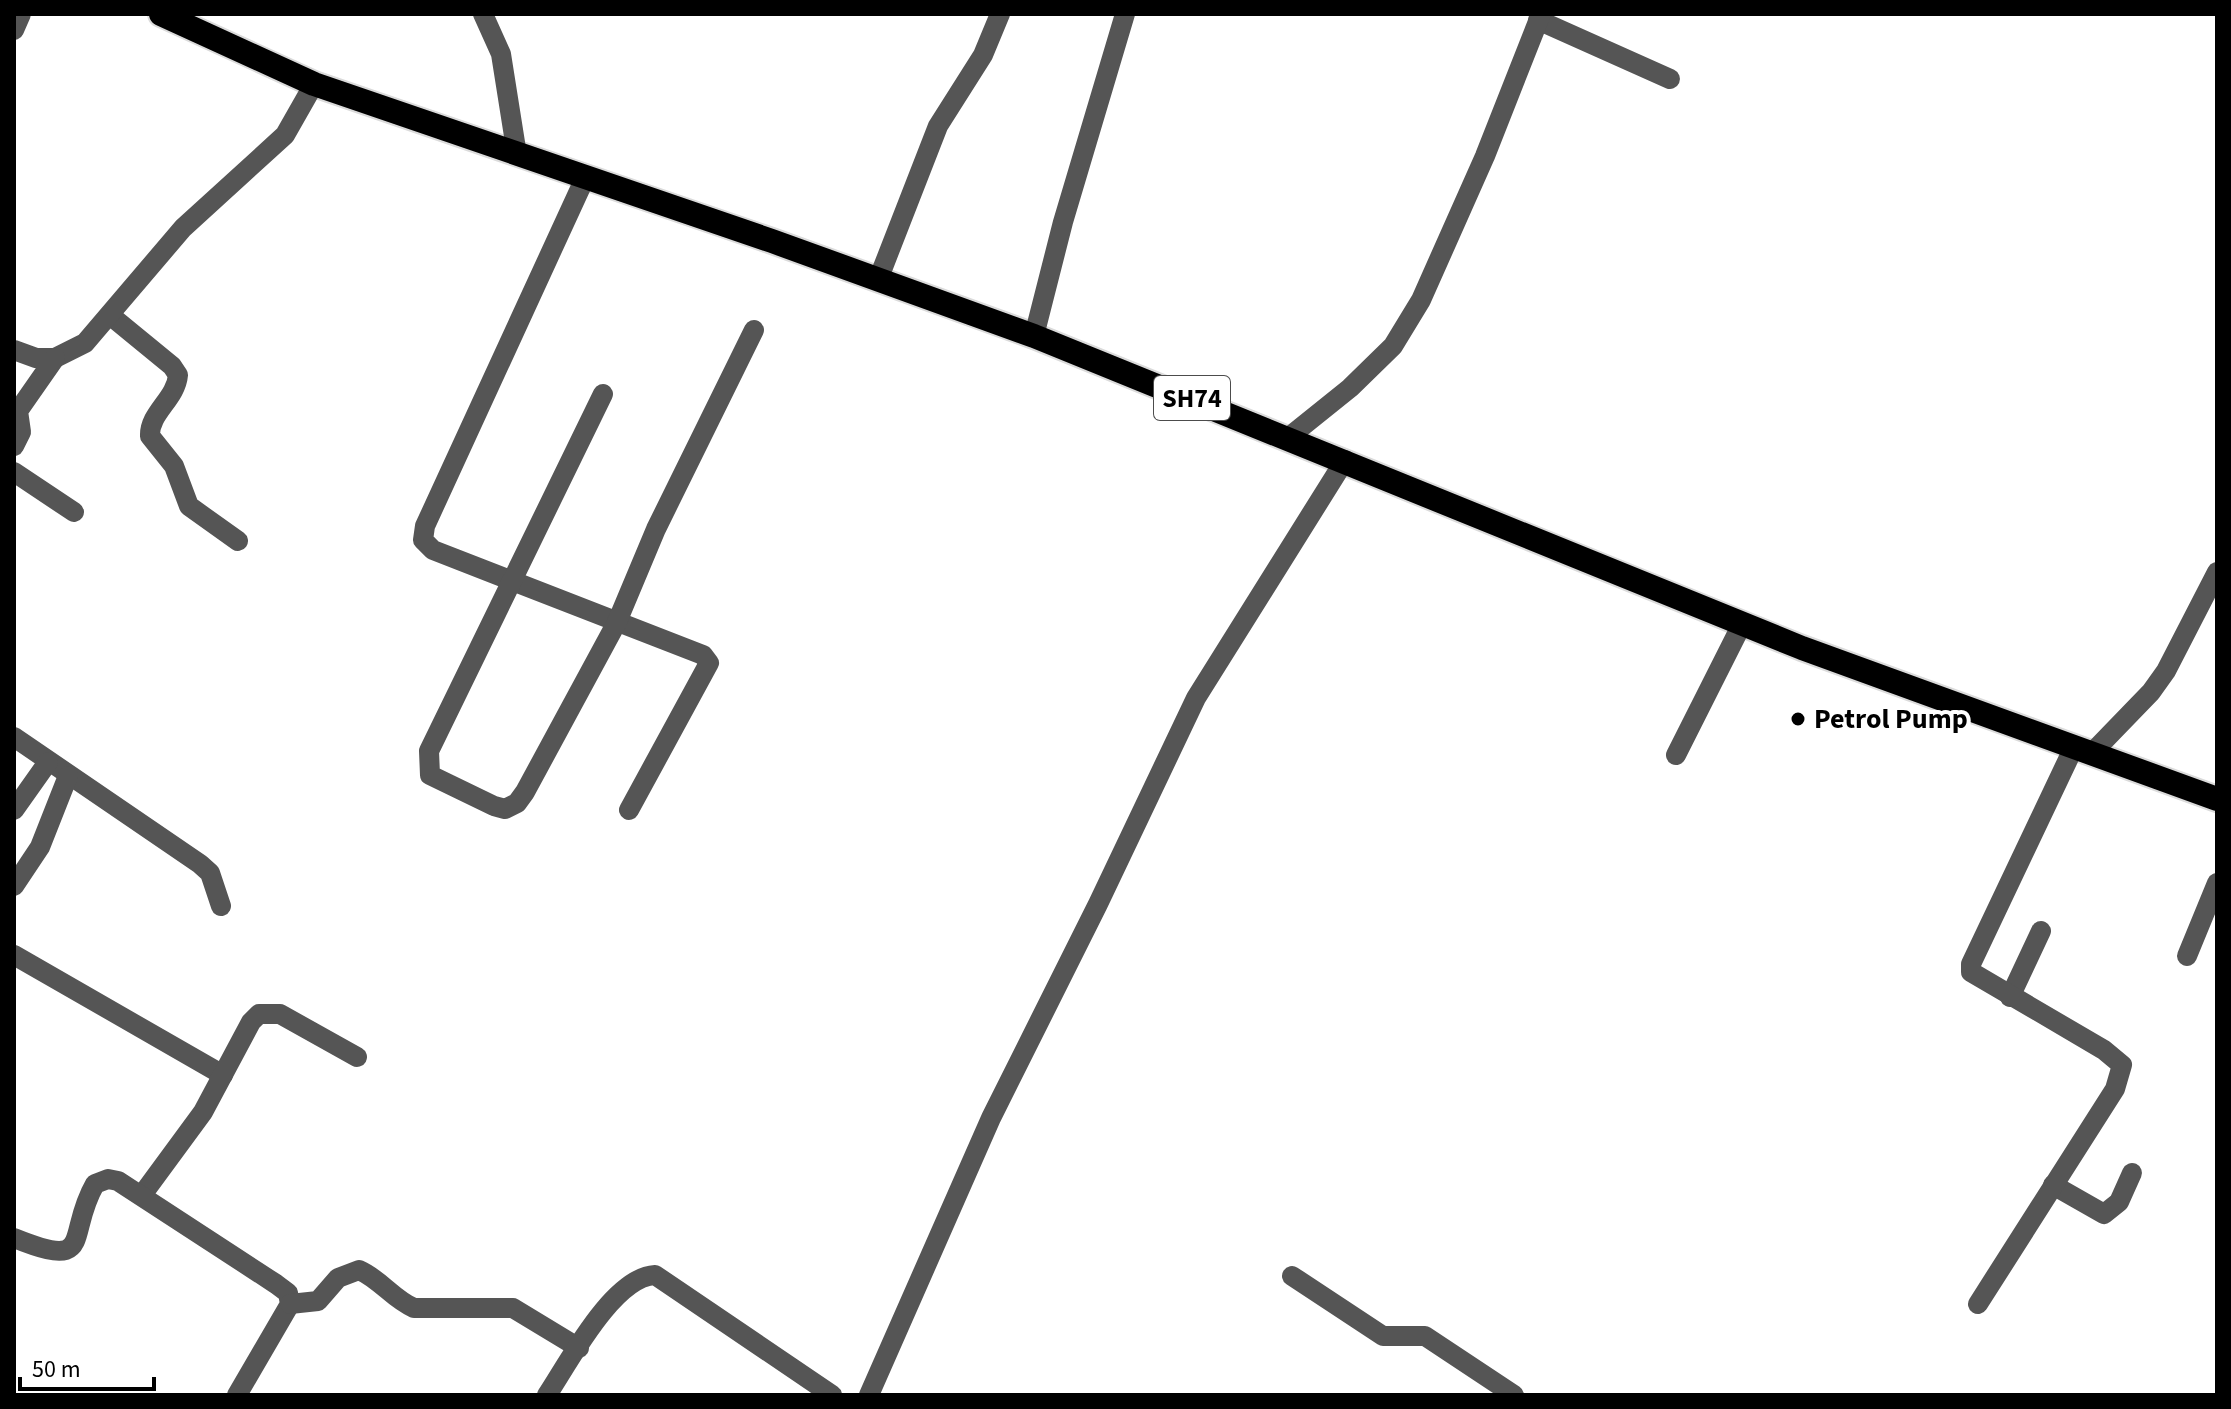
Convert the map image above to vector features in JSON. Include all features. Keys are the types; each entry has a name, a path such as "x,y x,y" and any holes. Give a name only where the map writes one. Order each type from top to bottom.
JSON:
{"highway":[{"name":"SH74","path":"161,14 314,84 1034,336 1289,437 1742,624 2217,799"}],"street":[{"path":"14,30 21,14"},
{"path":"483,14 501,54 517,155"},
{"path":"878,280 938,126 983,55 1000,14"},
{"path":"1034,336 1063,222 1125,14"},
{"path":"1289,437 1350,388 1393,346 1421,300 1485,156 1540,17 1670,79"},
{"path":"14,350 36,358 55,358 85,343 183,228 285,135 314,84"},
{"path":"585,178 425,526 423,540 433,550 703,655 709,663 629,810"},
{"path":"111,316 172,366 178,375 173,396 154,420 150,436 174,466 189,506 238,541"},
{"path":"603,394 434,739 427,766 439,781 505,809 517,803 525,792 617,622 656,529 754,330"},
{"path":"14,446 21,432 18,411 55,358"},
{"path":"869,1395 991,1118 1196,698 1345,460"},
{"path":"14,472 74,512"},
{"path":"1978,1304 2115,1089 2122,1065 2104,1050 1977,978 1971,964 2083,750 2151,692 2166,671 2217,572"},
{"path":"1676,755 1742,624"},
{"path":"14,737 200,864 210,873 221,906"},
{"path":"14,810 48,762"},
{"path":"14,886 40,847 68,776"},
{"path":"2187,956 2217,883"},
{"path":"2010,997 2041,931"},
{"path":"14,955 223,1075"},
{"path":"142,1195 193,1127 251,1022 267,1012 280,1014 357,1057"},
{"path":"2053,1185 2104,1214 2119,1202 2132,1173"},
{"path":"14,1238 57,1253 69,1249 76,1240 87,1197 95,1184 108,1179 118,1181 142,1195 276,1284 288,1293 290,1304 237,1395"},
{"path":"290,1304 318,1301 338,1278 359,1270 370,1275 400,1302 414,1308 513,1308 579,1348"},
{"path":"547,1395 607,1307 627,1285 644,1275 655,1275 832,1395"},
{"path":"1292,1276 1383,1336 1425,1336 1514,1395"}],"place":[{"name":"Petrol Pump","path":"1798,719"}]}
